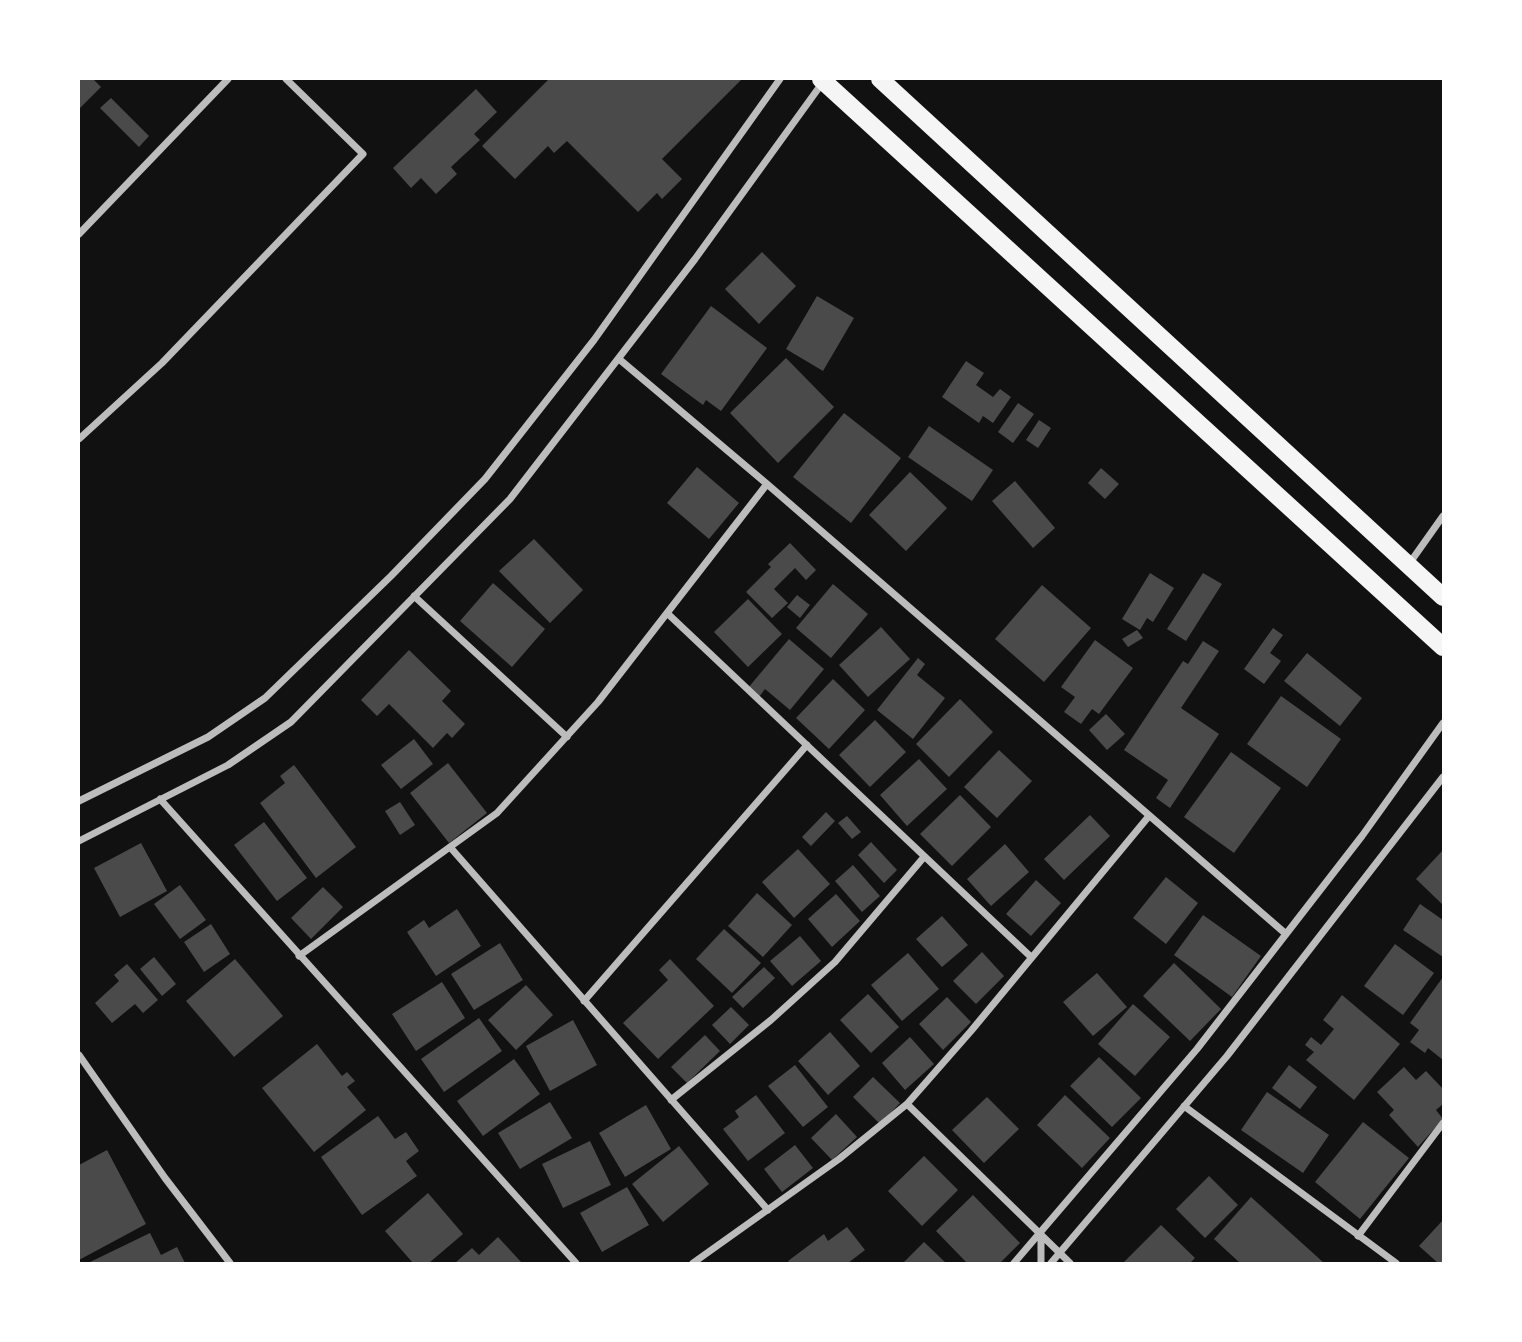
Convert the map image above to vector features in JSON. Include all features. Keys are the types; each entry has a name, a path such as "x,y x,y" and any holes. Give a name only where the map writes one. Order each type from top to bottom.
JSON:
{"main road":[{"path":"880,79 1443,597"},
{"path":"822,80 1443,648"}],"street":[{"path":"79,234 228,79"},
{"path":"79,439 162,363 363,154 286,79"},
{"path":"79,801 208,737 265,698 391,576 485,479 594,341 780,79"},
{"path":"79,841 228,765 291,722 510,499 695,259 822,80"},
{"path":"619,359 1286,934"},
{"path":"299,956 497,814 598,702 767,484"},
{"path":"1408,565 1443,516"},
{"path":"414,596 567,737"},
{"path":"667,612 1031,957"},
{"path":"1014,1263 1198,1049 1362,836 1443,723"},
{"path":"584,1001 807,745"},
{"path":"1051,1263 1227,1056 1443,777"},
{"path":"160,799 576,1263"},
{"path":"693,1263 839,1159 906,1104 971,1031 1149,816"},
{"path":"450,847 768,1210"},
{"path":"671,1100 771,1020 835,962 924,858"},
{"path":"79,1055 165,1178 229,1263"},
{"path":"906,1104 1070,1263"},
{"path":"1184,1106 1396,1263"},
{"path":"1359,1236 1443,1123"},
{"path":"1041,1233 1041,1263"}],"building":[{"path":"79,79 93,79 101,87 79,109"},
{"path":"549,79 742,79 662,159 682,179 662,199 657,193 638,212 567,141 554,153 548,146 515,179 482,146"},
{"path":"476,89 497,112 474,134 480,140 451,167 457,174 436,194 421,178 411,188 393,168"},
{"path":"111,98 149,136 139,147 100,108"},
{"path":"762,252 796,286 759,324 725,289"},
{"path":"817,296 854,318 823,371 786,349"},
{"path":"711,306 767,348 721,411 706,400 703,405 661,374"},
{"path":"786,358 834,407 778,463 730,413"},
{"path":"966,361 984,373 976,385 993,397 1000,389 1011,397 993,423 983,416 979,423 942,397"},
{"path":"1018,403 1034,414 1013,443 998,432"},
{"path":"844,413 901,458 851,523 793,477"},
{"path":"1039,420 1051,428 1038,448 1026,440"},
{"path":"929,426 993,470 972,501 908,457"},
{"path":"697,467 739,503 709,539 667,503"},
{"path":"1101,468 1119,484 1105,499 1088,483"},
{"path":"910,472 947,508 906,551 869,515"},
{"path":"1015,481 1055,528 1033,548 992,501"},
{"path":"534,539 583,590 550,623 499,571"},
{"path":"790,543 816,570 806,580 795,568 774,589 788,603 772,618 746,592 771,567 768,564"},
{"path":"1150,573 1174,588 1153,622 1147,618 1140,630 1122,619"},
{"path":"1203,573 1222,584 1186,641 1167,629"},
{"path":"493,583 545,629 512,667 460,621"},
{"path":"833,584 868,614 831,658 796,628"},
{"path":"1042,585 1091,628 1044,682 995,639"},
{"path":"797,595 810,605 800,618 787,607"},
{"path":"748,599 782,634 748,667 714,632"},
{"path":"881,627 910,659 868,697 839,665"},
{"path":"1273,628 1283,635 1270,653 1281,661 1264,684 1244,669"},
{"path":"1137,630 1143,638 1128,647 1122,639"},
{"path":"789,639 824,669 790,710 765,689 759,697 748,688"},
{"path":"1095,640 1133,668 1099,714 1092,709 1081,724 1064,712 1075,697 1061,687"},
{"path":"1203,641 1219,651 1181,708 1219,734 1170,808 1156,798 1168,780 1124,750 1183,661 1188,664"},
{"path":"409,650 451,691 442,701 465,724 452,738 447,733 433,748 389,704 377,716 361,700"},
{"path":"1307,653 1362,698 1340,726 1284,681"},
{"path":"918,658 925,664 917,675 945,698 913,739 877,710"},
{"path":"833,679 865,710 829,749 796,718"},
{"path":"1281,696 1341,739 1307,787 1247,744"},
{"path":"960,699 993,732 949,777 916,744"},
{"path":"1106,714 1125,734 1107,750 1089,730"},
{"path":"875,720 906,752 870,787 839,755"},
{"path":"414,739 433,764 401,789 381,765"},
{"path":"999,750 1032,781 997,818 964,787"},
{"path":"1231,752 1281,788 1234,853 1184,817"},
{"path":"919,759 947,789 907,826 880,795"},
{"path":"448,763 487,813 449,843 410,793"},
{"path":"294,765 356,847 316,878 260,803 285,783 280,776"},
{"path":"960,795 991,827 952,866 920,834"},
{"path":"400,802 415,825 400,835 385,811"},
{"path":"826,812 835,821 811,846 802,837"},
{"path":"1090,815 1110,836 1064,880 1044,859"},
{"path":"847,816 861,832 852,839 838,823"},
{"path":"264,822 307,878 277,901 234,845"},
{"path":"871,842 897,870 884,883 858,855"},
{"path":"141,843 167,891 120,917 94,868"},
{"path":"1005,844 1029,872 991,906 967,879"},
{"path":"798,849 830,884 794,918 762,882"},
{"path":"1443,850 1443,905 1416,879"},
{"path":"853,865 880,896 862,912 835,881"},
{"path":"1166,877 1198,903 1166,944 1133,918"},
{"path":"1036,880 1061,903 1031,936 1006,914"},
{"path":"180,885 206,920 180,939 154,904"},
{"path":"323,887 343,907 311,939 291,918"},
{"path":"757,893 792,925 763,957 728,926"},
{"path":"836,894 860,921 832,947 808,919"},
{"path":"1420,904 1443,920 1443,957 1403,930"},
{"path":"457,909 481,946 436,976 407,932 424,920 429,928"},
{"path":"1203,915 1261,956 1232,997 1174,955"},
{"path":"942,916 968,945 942,967 916,939"},
{"path":"211,924 230,954 204,972 184,942"},
{"path":"724,929 761,963 732,993 696,959"},
{"path":"800,936 821,961 792,986 770,961"},
{"path":"500,943 523,980 474,1010 451,974"},
{"path":"1395,944 1434,973 1403,1015 1364,986"},
{"path":"982,952 1004,976 976,1004 953,981"},
{"path":"908,953 939,989 902,1021 871,985"},
{"path":"154,957 176,984 162,996 140,969"},
{"path":"235,959 283,1016 234,1057 186,1001"},
{"path":"670,959 714,1006 658,1059 623,1023 668,980 659,970"},
{"path":"1174,963 1221,1009 1190,1041 1143,996"},
{"path":"127,964 158,1000 143,1013 135,1004 112,1023 95,1003 119,981 114,975"},
{"path":"764,967 775,978 743,1008 732,997"},
{"path":"1097,973 1127,1007 1093,1036 1063,1002"},
{"path":"1443,977 1443,1060 1428,1048 1425,1053 1410,1042 1419,1030 1410,1023"},
{"path":"442,982 465,1018 416,1051 392,1014"},
{"path":"526,985 553,1015 516,1050 488,1020"},
{"path":"868,994 899,1027 871,1053 840,1020"},
{"path":"1342,995 1400,1044 1354,1100 1306,1060 1314,1052 1305,1045 1311,1037 1321,1045 1334,1029 1323,1020"},
{"path":"947,997 971,1022 943,1050 919,1024"},
{"path":"1133,1004 1170,1037 1135,1076 1098,1044"},
{"path":"731,1007 749,1025 730,1044 712,1025"},
{"path":"479,1018 502,1051 444,1092 421,1059"},
{"path":"573,1020 597,1065 550,1091 526,1046"},
{"path":"830,1032 860,1066 828,1095 798,1061"},
{"path":"705,1035 720,1051 687,1083 671,1067"},
{"path":"910,1037 934,1064 905,1090 882,1063"},
{"path":"317,1044 342,1076 347,1072 355,1081 347,1087 366,1110 314,1152 262,1088"},
{"path":"1099,1057 1141,1098 1112,1127 1070,1086"},
{"path":"514,1059 540,1094 483,1136 457,1101"},
{"path":"795,1065 828,1107 803,1127 768,1086"},
{"path":"1289,1065 1317,1087 1300,1109 1272,1088"},
{"path":"1404,1067 1416,1080 1426,1071 1443,1089 1443,1104 1436,1110 1443,1119 1418,1147 1389,1115 1394,1110 1377,1092"},
{"path":"873,1077 900,1103 880,1124 853,1097"},
{"path":"1267,1092 1329,1135 1303,1173 1241,1130"},
{"path":"756,1095 785,1133 748,1161 723,1129 739,1117 735,1111"},
{"path":"1065,1095 1110,1138 1082,1168 1037,1125"},
{"path":"987,1097 1019,1129 984,1163 952,1130"},
{"path":"550,1102 572,1138 520,1169 498,1133"},
{"path":"646,1105 671,1149 625,1177 599,1133"},
{"path":"836,1114 857,1137 832,1160 811,1138"},
{"path":"378,1116 395,1139 406,1132 419,1151 406,1161 417,1176 362,1215 321,1157"},
{"path":"1363,1122 1409,1158 1360,1219 1315,1182"},
{"path":"590,1141 611,1185 563,1208 542,1164"},
{"path":"795,1145 813,1168 782,1192 764,1169"},
{"path":"679,1146 709,1184 663,1222 632,1184"},
{"path":"107,1150 146,1224 79,1260 79,1165"},
{"path":"924,1156 958,1190 922,1226 888,1191"},
{"path":"1209,1176 1238,1205 1205,1238 1176,1209"},
{"path":"627,1187 649,1225 602,1252 580,1213"},
{"path":"428,1193 463,1234 429,1263 413,1263 385,1231"},
{"path":"973,1195 1020,1243 1000,1263 967,1263 936,1231"},
{"path":"1251,1197 1324,1263 1240,1263 1214,1239"},
{"path":"1443,1220 1443,1263 1438,1263 1419,1246"},
{"path":"1161,1225 1195,1258 1190,1263 1123,1263"},
{"path":"847,1227 865,1250 848,1263 788,1261 824,1234 828,1241"},
{"path":"150,1233 161,1255 177,1247 185,1263 88,1263"},
{"path":"498,1237 522,1263 455,1263 472,1248 479,1255"},
{"path":"924,1242 946,1263 903,1263"}]}
